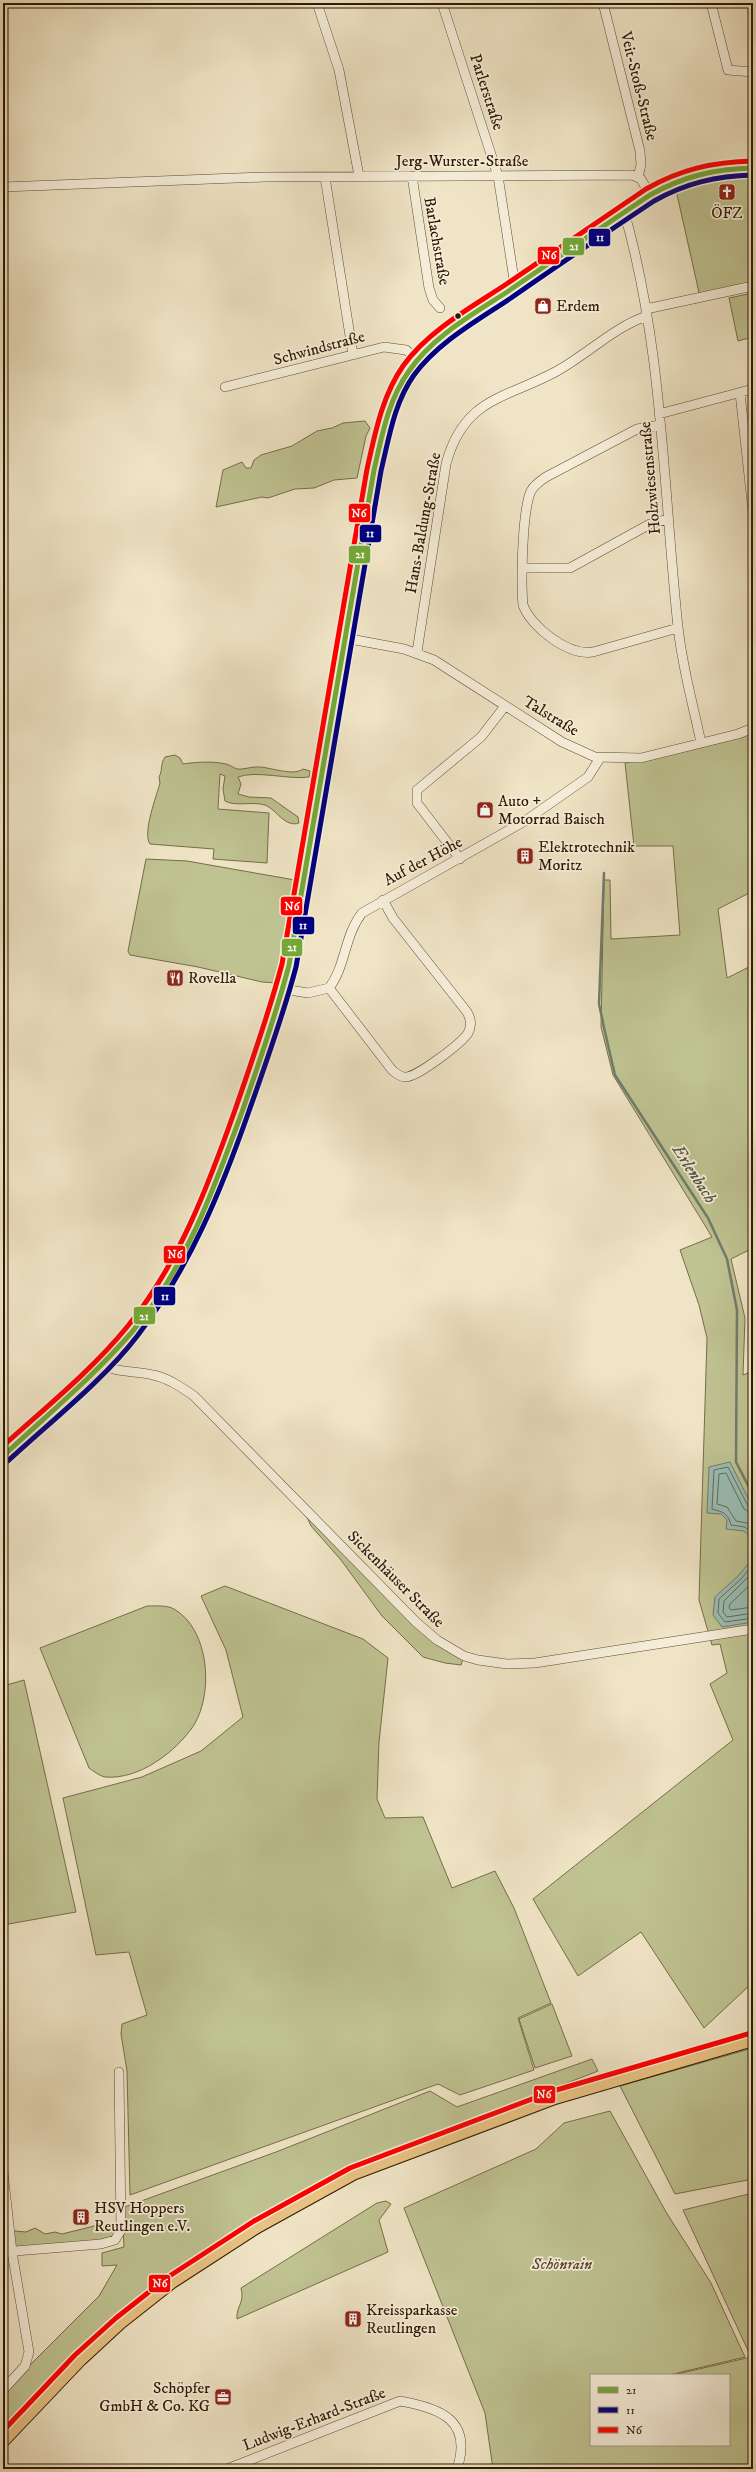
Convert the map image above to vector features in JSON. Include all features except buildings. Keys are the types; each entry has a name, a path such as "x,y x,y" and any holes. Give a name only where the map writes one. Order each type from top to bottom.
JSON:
{"main road":[{"path":"3,2441 80,2360 120,2323 172,2282 257,2227 353,2174 555,2098 753,2040"}],"street":[{"path":"318,3 339,70 359,176"},
{"name":"Parlerstraße","path":"442,3 498,176 515,286"},
{"name":"Veit-Stoß-Straße","path":"603,3 640,151 641,165 638,177"},
{"path":"711,3 728,70 753,72"},
{"path":"3,1456 102,1364 132,1332 156,1299 197,1230 239,1122 284,989 382,433 397,390 418,359 459,324 624,211 677,179 692,174 718,169 753,168"},
{"name":"Jerg-Wurster-Straße","path":"3,187 264,177 632,175 638,177"},
{"name":"Barlachstraße","path":"412,176 429,288 433,300 440,308"},
{"path":"325,177 353,355"},
{"path":"638,177 650,195"},
{"name":"Holzwiesenstraße","path":"624,211 647,313 659,414 678,628 701,743"},
{"name":"Hans-Baldung-Straße","path":"417,652 446,464 457,435 472,417 496,398 556,372 629,323 647,313 753,286"},
{"name":"Schwindstraße","path":"225,387 391,346 406,350 418,359"},
{"path":"659,414 753,389"},
{"path":"740,392 753,512"},
{"path":"660,425 637,429 546,477 534,486 528,501 522,595 526,613 537,626 574,651 593,652 678,628"},
{"path":"523,568 570,568 650,524 668,519"},
{"name":"Talstraße","path":"345,638 417,652 450,669 567,745 600,758 641,758 738,734 753,728"},
{"path":"460,859 417,803 417,790 481,737 505,706"},
{"name":"Auf der Höhe","path":"329,988 340,968 348,939 356,920 362,913 525,821 592,774 600,758"},
{"path":"284,989 308,993 329,988 392,1070 399,1076 404,1077 417,1074 468,1033 470,1021 467,1012 394,918 383,900"},
{"name":"Sickenhäuser Straße","path":"102,1364 116,1371 152,1374 163,1378 194,1396 416,1622 438,1640 464,1656 492,1663 535,1663 753,1629"},
{"path":"7,2252 101,2244 114,2240 122,2230 119,2072"},
{"path":"3,2172 7,2252 29,2352 25,2366 3,2390"},
{"name":"Ludwig-Erhard-Straße","path":"227,2469 400,2401 425,2405 442,2412 455,2423 462,2441 461,2458 457,2469"}],"green space":[{"path":"753,168 753,286 700,297 676,190 677,179"},
{"path":"753,293 753,337 738,341 729,298"},
{"path":"365,421 370,428 366,436 357,478 334,480 314,488 295,489 268,498 262,497 216,507 223,470 242,462 246,468 251,468 254,460 261,455 292,446 317,431 332,428 343,423"},
{"path":"753,732 753,891 718,909 727,978 753,965 753,1248 731,1259 745,1318 743,1375 753,1371 753,1990 750,1985 704,2028 641,1932 578,1976 533,1899 733,1740 710,1684 727,1673 720,1644 712,1645 699,1600 707,1338 699,1305 680,1250 712,1237 613,1075 601,1027 604,880 610,880 611,939 680,935 673,846 634,846 625,763 653,759"},
{"path":"175,755 180,758 183,764 216,762 226,764 236,769 261,767 287,772 299,771 303,769 310,771 309,777 301,778 254,774 238,777 241,784 238,794 249,797 271,798 298,817 299,823 294,824 285,821 265,805 234,804 225,801 223,789 225,776 220,774 218,809 269,813 267,863 213,859 214,849 150,844 148,839 149,823 160,783 159,777 163,762 165,757"},
{"path":"146,859 187,861 295,880 281,977 277,983 262,982 198,967 130,955 128,951"},
{"path":"302,1506 415,1622 464,1656 461,1665 445,1663 423,1657 382,1616 341,1560 311,1526"},
{"path":"225,1586 363,1639 388,1658 379,1742 377,1799 385,1818 423,1817 452,1888 495,1871 514,1908 551,2003 518,2018 534,2070 460,2095 438,2084 130,2195 127,2071 121,2034 122,2024 147,2015 129,1952 96,1955 63,1798 142,1777 201,1751 243,1717 226,1650 201,1596"},
{"path":"147,1606 164,1606 174,1609 186,1618 195,1631 205,1662 206,1679 204,1696 194,1725 167,1754 156,1762 131,1774 118,1777 105,1777 89,1768 40,1648"},
{"path":"24,1680 76,1912 3,1925 3,1686"},
{"path":"552,2004 572,2056 535,2068 519,2019"},
{"path":"753,2048 753,2179 675,2194 620,2086"},
{"path":"592,2059 598,2071 444,2131 352,2170 299,2197 217,2244 140,2298 103,2328 35,2393 3,2428 3,2392 99,2296 117,2265 102,2266 102,2253 124,2247 122,2208 276,2152 430,2091 457,2107"},
{"name":"Schönrain","path":"610,2111 666,2212 711,2283 745,2357 673,2374 590,2374 590,2446 730,2446 730,2374 677,2374 751,2357 683,2210 753,2193 753,2469 493,2469 485,2413 404,2208 536,2149 564,2123"},
{"path":"386,2201 391,2204 379,2220 388,2252 237,2319 242,2298 241,2288 377,2203"},
{"path":"115,2224 117,2227 113,2237 101,2241 14,2249 13,2235 15,2231 26,2232 35,2228 45,2234 55,2232 62,2234 94,2226"}],"water":[{"path":"730,1462 753,1508 753,1539 744,1531 726,1529 727,1520 721,1514 707,1513 709,1467"},
{"path":"753,1558 753,1622 722,1627 713,1615 715,1597 739,1575"}],"waterway":[{"name":"Erlenbach","path":"604,873 599,1004 615,1075 708,1218 727,1259 737,1310 736,1462 753,1495"}],"transit line":[{"name":"N6","path":"3,1446 98,1359 127,1327 145,1303 177,1251 203,1195 225,1139 272,1001 282,964 367,469 384,403 403,366 413,353 450,321 646,189 672,176 698,168 724,163 753,161"},
{"name":"21","path":"3,1456 101,1365 132,1332 151,1308 183,1255 209,1199 242,1112 279,1002 289,965 374,470 383,431 391,406 402,382 418,359 429,347 454,327 650,195 688,178 713,172 753,168"},
{"name":"11","path":"8,1461 109,1368 138,1335 157,1309 189,1255 215,1199 238,1141 274,1039 296,967 381,471 393,421 407,386 424,363 459,332 654,201 678,189 690,185 726,177 753,175"},
{"name":"N6","path":"3,2431 75,2355 116,2318 168,2277 254,2221 350,2168 553,2091 751,2033"}],"place":[{"name":"ÖFZ","path":"727,192"},
{"name":"Erdem","path":"543,306"},
{"name":"Auto + Motorrad Baisch","path":"485,810"},
{"name":"Elektrotechnik Moritz","path":"525,856"},
{"name":"Rovella","path":"175,978"},
{"name":"HSV Hoppers Reutlingen e.V.","path":"81,2217"},
{"name":"Kreissparkasse Reutlingen","path":"353,2319"},
{"name":"Schöpfer GmbH & Co. KG","path":"223,2397"}]}
